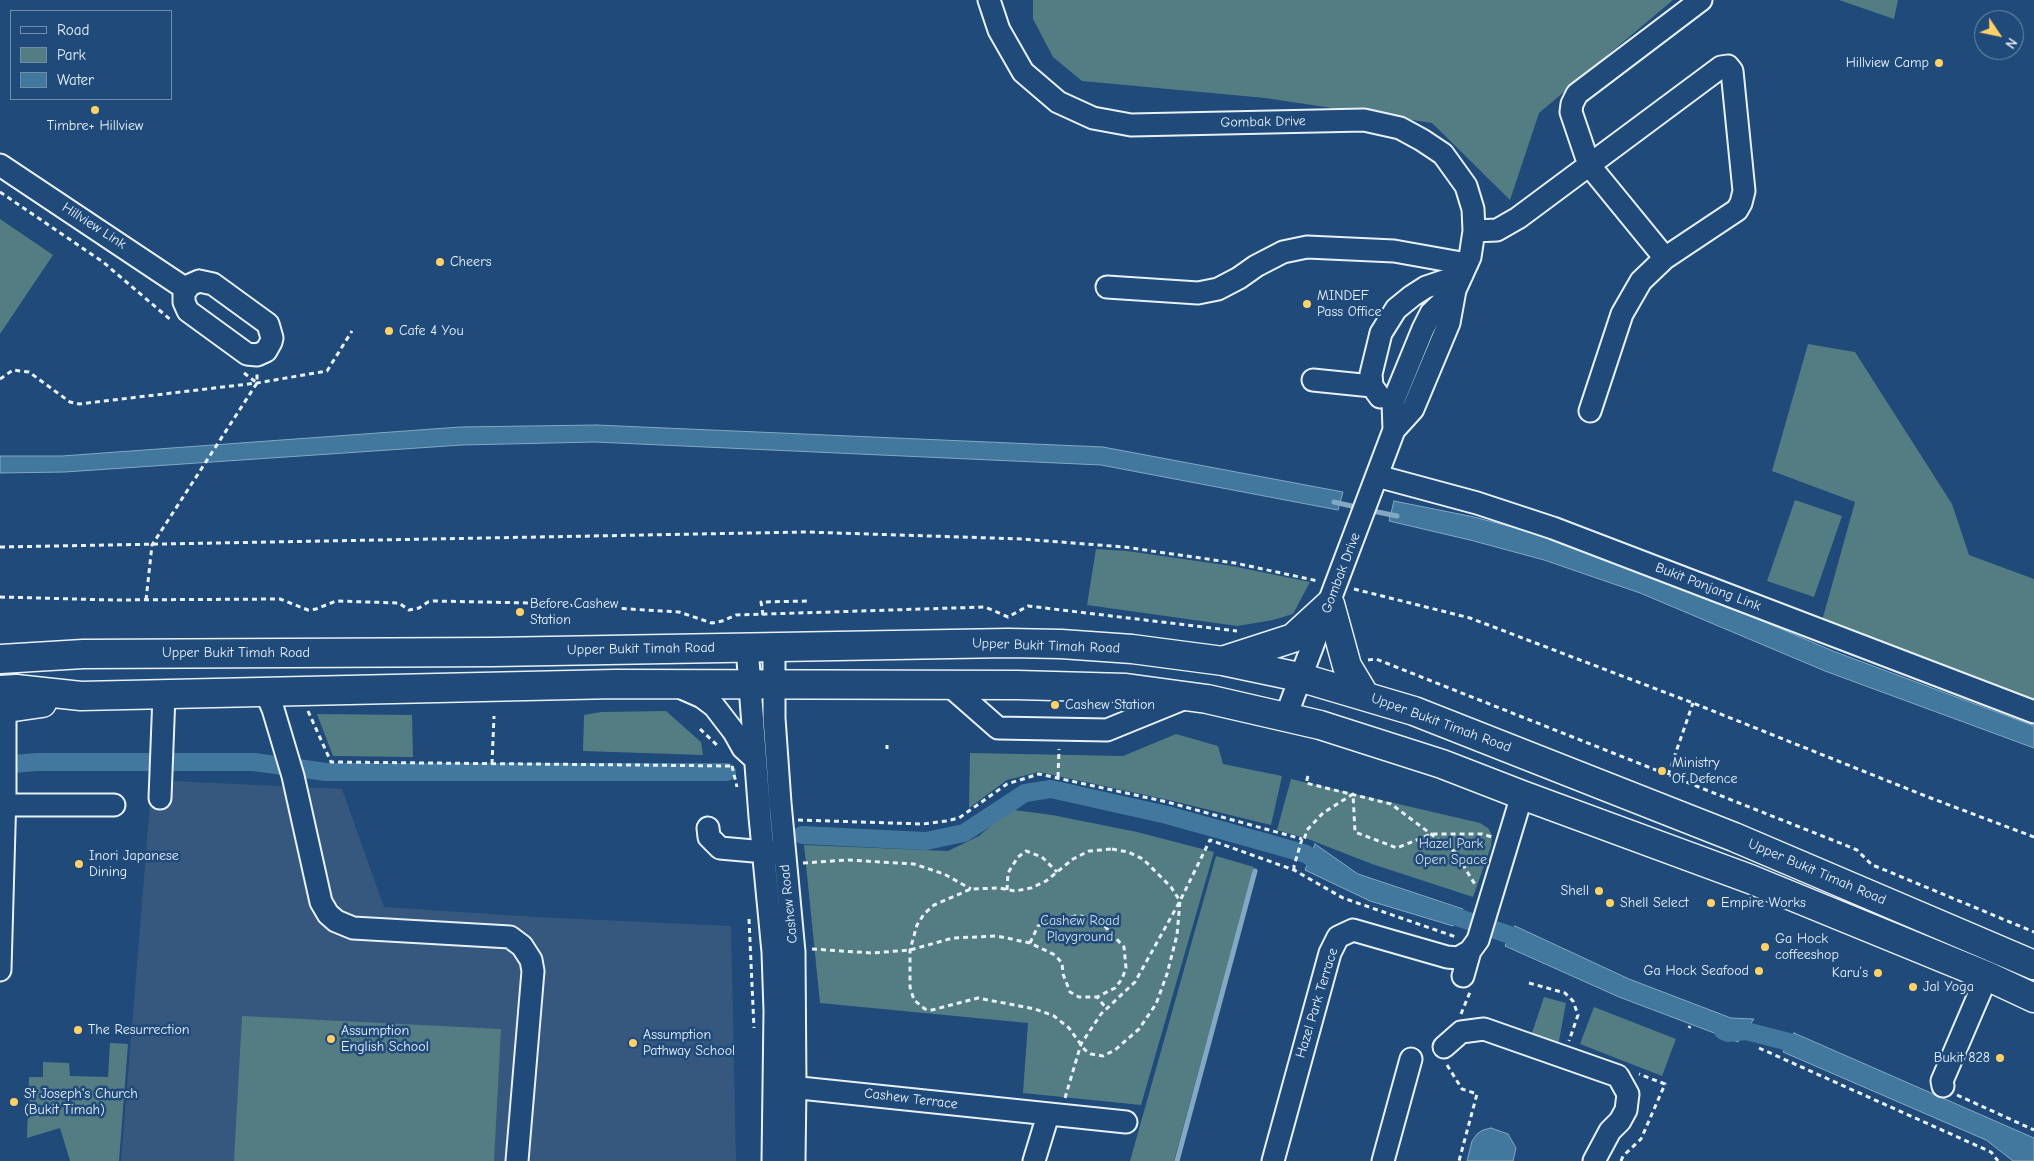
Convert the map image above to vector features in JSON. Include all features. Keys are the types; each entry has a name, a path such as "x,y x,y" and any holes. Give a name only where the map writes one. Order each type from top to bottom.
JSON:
{"highway":[{"path":"1223,661 1293,638 1330,604 1347,666 1365,696"},
{"path":"1008,643 1002,652 1000,660 1002,670 1017,685"},
{"name":"Upper Bukit Timah Road","path":"0,659 83,654 493,652 1008,643 1061,644 1132,649 1223,661 1299,677 1433,718 1734,837 2034,965"},
{"path":"0,644 83,654"},
{"path":"2,703 81,696 164,695 213,692 266,693 421,687 670,683 1017,685 1126,688 1188,696 1320,725 1442,764 1750,879 1987,976 2034,998"}],"street":[{"name":"Gombak Drive","path":"989,0 999,30 1023,72 1058,102 1093,118 1131,125 1364,120 1400,128 1443,154 1466,186 1473,210 1474,231 1449,324 1413,409 1394,430"},
{"path":"1665,258 1588,165 1571,112 1572,104 1577,94 1700,0"},
{"path":"1474,231 1497,230 1518,218 1721,67 1728,66 1732,71 1744,191 1741,203 1737,210 1665,258 1641,281 1622,314 1590,411"},
{"name":"Hillview Link","path":"0,165 129,249 186,289"},
{"path":"1107,287 1198,294 1218,289 1284,252 1307,248 1394,251 1461,276"},
{"name":"Gombak Drive","path":"1286,716 1299,677 1330,604 1394,430 1393,402 1431,313 1461,276"},
{"path":"1413,409 1380,397 1372,386 1371,374 1381,333 1396,309 1412,296 1426,287 1461,276"},
{"path":"1313,380 1372,386"},
{"name":"Bukit Panjang Link","path":"1374,485 1477,503 1553,528 2034,712"},
{"name":"Cashew Road","path":"747,647 762,684 788,851 794,952 794,1161"},
{"name":"Cashew Road","path":"772,1161 775,1011 773,952 760,817 748,788 755,760 762,684 774,647"},
{"path":"670,683 702,697 714,706 734,732 743,748 755,760"},
{"path":"949,685 998,728 1107,730 1188,696"},
{"path":"266,693 273,709 293,776 321,902 328,914 336,921 353,928 510,937 522,946 531,960 533,971 517,1161"},
{"path":"160,798 164,695"},
{"path":"0,970 5,805 5,746 2,703"},
{"path":"1467,982 1474,945 1522,795"},
{"path":"5,805 114,805"},
{"path":"708,828 709,837 720,848 763,852 788,851"},
{"name":"Hazel Park Terrace","path":"1273,1161 1330,952 1338,937 1353,930 1447,957 1458,958 1474,945"},
{"path":"1943,1086 1942,1081 1987,976"},
{"path":"1446,1048 1461,1032 1484,1029 1618,1076 1628,1094 1626,1110 1620,1121 1610,1131 1594,1161"},
{"path":"1383,1161 1411,1059"},
{"name":"Cashew Terrace","path":"774,1085 1126,1122"},
{"path":"1034,1161 1055,1116"}],"path":[{"path":"0,192 103,262 164,316 180,327"},
{"path":"0,379 13,370 29,372 70,402 78,404 257,383 327,371 352,331"},
{"path":"242,372 257,383"},
{"path":"146,600 152,545 257,383"},
{"path":"0,547 817,532 1022,538 1124,546 1235,563 1315,580"},
{"path":"1356,589 1470,618 2034,837"},
{"path":"0,597 146,600 280,599 308,610 316,610 336,601 399,604 409,610 419,608 433,601 530,603 679,612 712,622 722,622 736,615 985,607 1008,616 1028,606 1236,632 1245,630"},
{"path":"763,615 762,602 808,601"},
{"path":"1360,661 1376,659 1845,844 1857,850 1872,864 1880,868 2034,932"},
{"path":"1668,775 1693,703"},
{"path":"307,708 331,762 732,766"},
{"path":"492,764 494,716"},
{"path":"700,729 725,752"},
{"path":"1058,777 1059,749"},
{"path":"730,758 732,766 748,788"},
{"path":"796,819 923,824 946,821 959,818 1007,784 1039,774 1167,802 1302,840"},
{"path":"1308,776 1306,783 1391,804 1455,852 1487,909"},
{"path":"1353,794 1355,832 1397,848 1431,834 1482,834 1496,838"},
{"path":"1294,868 1307,830 1323,813 1353,794"},
{"path":"1055,1116 1081,1044 1106,1008 1135,982 1180,901 1210,840 1294,868 1343,898 1474,945"},
{"path":"1112,849 1128,852 1143,859 1162,877 1180,901 1177,935 1167,974 1156,1004 1139,1029 1110,1054 1097,1056 1085,1050 1070,1028 1054,1016 1035,1009 978,998 932,1010 919,1006 911,994 910,950 917,925 924,914 934,905 972,889 1015,891 1032,888 1046,881 1073,859 1089,851 1112,849"},
{"path":"788,851 848,860 914,864 944,874 972,889"},
{"path":"1006,890 1008,873 1018,857 1026,851 1042,857 1057,872"},
{"path":"749,910 754,1028"},
{"path":"806,949 872,953 910,950 953,938 997,936 1030,944 1060,959 1066,985 1070,992 1080,998 1097,997 1115,988 1122,979 1126,968 1124,947 1102,923 1081,916 1074,916 1063,921 1046,922 1038,926 1030,944"},
{"path":"1459,1161 1478,1094 1462,1089 1446,1048 1467,982"},
{"path":"1529,983 1565,993 1573,1000 1578,1015 1564,1056"},
{"path":"1097,997 1106,1008"},
{"path":"1759,1048 1990,1152 1998,1161"},
{"path":"1621,1161 1623,1156 1641,1139 1665,1084"},
{"path":"1943,1086 1947,1091 2034,1130"}],"shaded area":[{"name":"Assumption English School","path":"152,780 342,789 384,907 537,917 731,926 736,1161 121,1161"}],"green space":[{"path":"1033,0 1673,0 1539,113 1510,200 1432,123 1265,98 1082,81 1053,57 1033,19"},
{"path":"1839,0 1898,0 1894,19"},
{"path":"0,219 53,255 0,334"},
{"path":"1808,344 1855,352 1952,504 1969,555 2034,579 2034,702 1822,621 1855,502 1772,471"},
{"path":"1795,500 1842,516 1814,597 1767,581"},
{"path":"1096,549 1127,551 1232,566 1310,582 1293,614 1273,620 1237,626 1087,605"},
{"path":"666,711 701,742 703,755 583,751 584,715 601,712"},
{"path":"317,714 412,715 413,757 333,756"},
{"path":"1176,734 1218,746 1223,764 1282,776 1271,825 1173,801 1039,772 1007,780 969,808 970,753 1123,756"},
{"name":"Hazel Park Open Space","path":"1291,779 1480,823 1488,828 1492,835 1491,846 1473,897 1372,864 1308,839 1277,830"},
{"name":"Cashew Road Playground","path":"1014,810 1052,815 1137,832 1214,852 1141,1105 1023,1093 1028,1023 820,1003 804,845 948,851 979,836 1005,814"},
{"path":"1216,856 1254,867 1174,1161 1130,1161"},
{"path":"1544,997 1566,1003 1558,1046 1531,1036"},
{"path":"1594,1007 1676,1039 1662,1076 1580,1044"},
{"path":"242,1016 501,1029 494,1161 234,1161"},
{"path":"110,1043 128,1044 119,1161 70,1161 60,1128 27,1138 29,1077 43,1077 43,1062 69,1063 70,1076 108,1077"}],"water":[{"path":"596,425 1103,447 1343,492 1338,510 1101,465 595,442 462,445 65,472 0,473 0,456 62,456 460,427"},
{"path":"1394,501 1474,517 1550,537 1647,572 1833,651 2034,726 2034,748 1825,671 1640,593 1544,560 1389,521"},
{"path":"1315,844 1358,874 1463,909 1453,926 1370,901 1305,870"},
{"path":"1515,926 1629,979 1731,1018 1754,1019 1738,1042 1619,997 1505,946"},
{"path":"1794,1033 2034,1138 2034,1161 2013,1161 1986,1140 1783,1052"},
{"path":"1491,1128 1508,1134 1516,1148 1513,1161 1467,1161 1472,1141 1477,1134"}],"waterway":[{"path":"1334,502 1360,508"},
{"path":"1368,510 1397,516"},
{"path":"0,765 37,762 254,762 326,772 727,772"},
{"path":"802,835 926,841 964,833 1025,793 1051,789 1167,815 1306,854 1330,870"},
{"path":"1177,1161 1255,871"},
{"path":"1436,910 1510,935 1531,945"},
{"path":"1723,1031 1728,1033 1746,1031 1789,1042 1811,1052"}],"place":[{"name":"Hillview Camp","path":"1939,63"},
{"name":"Timbre+ Hillview","path":"95,110"},
{"name":"Cheers","path":"440,262"},
{"name":"MINDEF Pass Office","path":"1307,304"},
{"name":"Cafe 4 You","path":"389,331"},
{"name":"Before Cashew Station","path":"520,612"},
{"name":"Cashew Station","path":"1055,705"},
{"name":"Ministry Of Defence","path":"1662,771"},
{"name":"Inori Japanese Dining","path":"79,864"},
{"name":"Shell","path":"1599,891"},
{"name":"Shell Select","path":"1610,903"},
{"name":"Empire Works","path":"1711,903"},
{"name":"Ga Hock coffeeshop","path":"1765,947"},
{"name":"Ga Hock Seafood","path":"1759,971"},
{"name":"Karu’s","path":"1878,973"},
{"name":"Jal Yoga","path":"1913,987"},
{"name":"The Resurrection","path":"78,1030"},
{"name":"Assumption English School","path":"331,1039"},
{"name":"Assumption Pathway School","path":"633,1043"},
{"name":"Bukit 828","path":"2000,1058"},
{"name":"St Joseph's Church (Bukit Timah)","path":"14,1102"}]}
